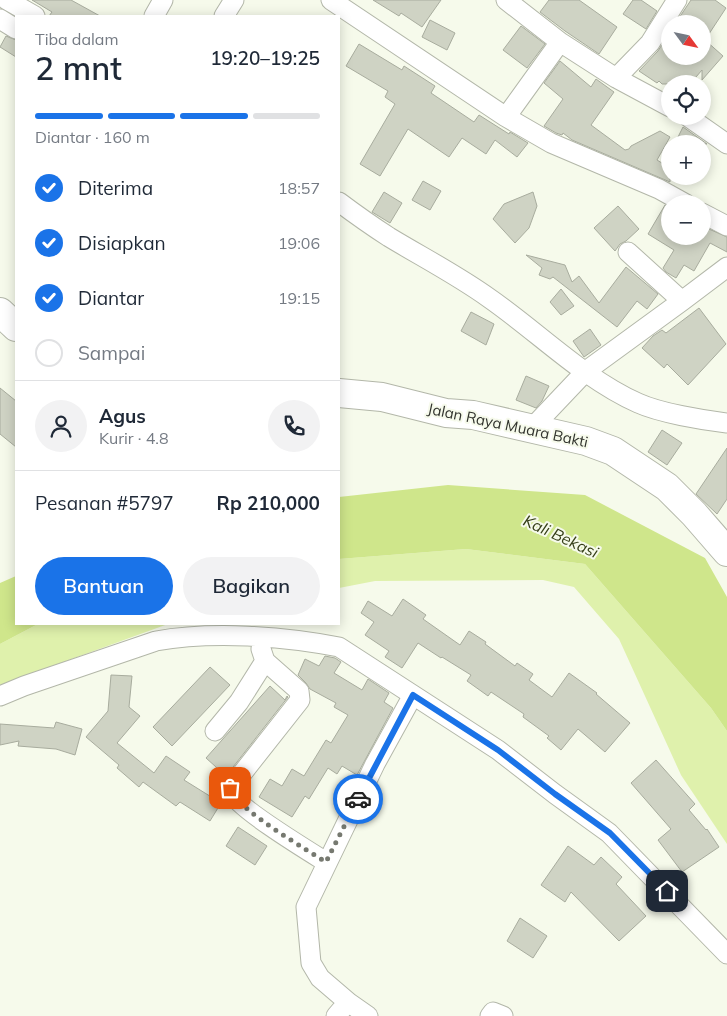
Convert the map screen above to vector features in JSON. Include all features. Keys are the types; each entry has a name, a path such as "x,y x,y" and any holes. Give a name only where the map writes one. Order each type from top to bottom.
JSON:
{"main road":[{"path":"0,312 15,326"},
{"name":"Jalan Raya Muara Bakti","path":"340,393 382,397 446,413 473,415 586,441 613,451 667,487 694,514 727,552"}],"street":[{"path":"155,15 163,0"},
{"path":"225,15 234,0"},
{"path":"331,0 506,117 551,143 670,195"},
{"path":"506,0 560,42 616,78 661,102"},
{"path":"616,78 650,43 677,0"},
{"path":"3,5 32,15"},
{"path":"3,5 15,27"},
{"path":"506,117 560,42"},
{"path":"700,125 727,144"},
{"path":"340,203 388,236 490,298 579,378 640,404 660,410 727,423"},
{"path":"711,218 727,226"},
{"path":"628,252 682,302"},
{"path":"531,429 579,378 727,267"},
{"path":"0,696 156,641 177,637 255,637 313,642 339,647 498,750 610,833 727,954"},
{"path":"255,637 265,661 299,691 300,700 233,784 230,788 231,792 237,800 258,817 326,862"},
{"path":"215,731 239,702 265,661"},
{"path":"368,1016 342,1009 311,963 306,907 326,862 375,764 413,695"},
{"path":"490,1016 493,1012 504,1016"}],"shaded area":[{"path":"466,549 585,564 711,708 727,731 727,844 681,775 619,639 574,587 543,580 375,581 340,588 340,559"},
{"path":"36,625 165,625 0,685 0,644"}],"water":[{"name":"Kali Bekasi","path":"448,485 585,495 705,558 727,597 727,731 711,708 585,564 466,549 340,559 340,497"},
{"path":"15,576 15,625 36,625 0,644 0,583"}],"building":[{"path":"32,0 71,0 98,15 50,15 52,12"},
{"path":"373,0 441,0 422,27 401,13 399,16"},
{"path":"549,0 579,0 617,27 599,54 540,12"},
{"path":"633,0 641,0 657,11 646,29 623,14"},
{"path":"691,0 715,0 726,8 711,31 711,15 681,15"},
{"path":"430,20 455,33 447,50 422,37"},
{"path":"521,26 545,44 527,68 503,50"},
{"path":"6,36 15,40 15,56 0,47"},
{"path":"359,44 402,70 404,66 435,86 431,93 474,122 479,115 509,134 510,132 528,143 517,157 495,140 486,154 462,138 449,157 408,129 380,176 360,164 395,104 385,97 388,91 346,66"},
{"path":"711,45 723,56 706,75 702,75 702,70 698,75 661,75 661,83 659,81 657,83 639,71 661,46 661,65 711,65"},
{"path":"560,61 591,87 596,79 614,92 591,125 625,150 660,131 667,135 661,135 661,153 657,160 661,162 661,178 572,140 563,133 562,135 556,133 544,126 563,99 544,83"},
{"path":"683,127 694,135 679,135"},
{"path":"423,181 441,191 430,210 412,200"},
{"path":"384,192 402,203 390,223 372,212"},
{"path":"533,192 537,206 529,228 515,243 493,219 504,204"},
{"path":"618,206 639,229 620,244 615,251 594,228"},
{"path":"661,212 661,242 648,234"},
{"path":"711,230 727,237 727,252 711,244"},
{"path":"666,245 709,245 694,271 684,265 676,278 663,268 674,250"},
{"path":"526,255 565,265 572,282 579,276 599,303 626,267 658,294 647,309 637,301 617,327 553,277 550,279 539,275 542,268"},
{"path":"561,289 574,306 561,315 550,302"},
{"path":"699,308 726,344 688,385 667,364 664,368 642,348 653,336 662,330 666,333"},
{"path":"471,312 494,324 486,345 461,331"},
{"path":"590,329 601,345 584,357 573,341"},
{"path":"526,376 549,386 542,401 536,408 516,400"},
{"path":"0,388 15,400 15,446 0,434"},
{"path":"662,430 682,443 667,465 648,452"},
{"path":"727,448 727,499 717,514 696,494"},
{"path":"403,599 426,615 423,619 460,645 469,631 486,642 485,644 515,666 517,663 533,674 529,680 552,697 569,673 597,693 630,723 605,752 578,729 561,750 547,738 549,736 523,717 524,714 491,692 488,696 467,681 471,675 418,643 402,668 385,657 389,651 365,635 374,622 361,613 368,601 392,616"},
{"path":"325,656 335,658 341,662 334,673 362,690 368,679 389,693 384,702 393,708 357,775 342,766 337,774 328,768 309,799 305,796 292,817 259,797 270,779 282,786 292,769 304,776 326,740 331,743 348,715 334,707 336,703 310,689 298,675 305,659 319,666"},
{"path":"210,667 230,685 172,746 153,727"},
{"path":"111,675 132,676 129,707 140,716 117,743 154,773 166,756 190,772 184,780 221,803 210,821 180,802 176,806 143,782 139,787 117,768 119,765 86,737 108,711"},
{"path":"270,686 285,700 288,697 226,776 206,758"},
{"path":"56,722 82,729 75,755 56,749 18,746 19,741 0,745 0,724 54,728"},
{"path":"656,760 695,804 689,810 707,829 719,847 682,872 658,840 671,829 631,783"},
{"path":"238,827 267,846 255,865 226,846"},
{"path":"568,846 594,865 601,857 622,877 616,884 646,916 619,941 571,892 565,902 541,885"},
{"path":"520,918 547,936 533,958 507,941"}],"way so far":[{"path":"230,788 237,800 258,817 293,842 326,862 358,799"}],"route":[{"path":"358,799 413,695 498,750 610,833 667,891"}]}
